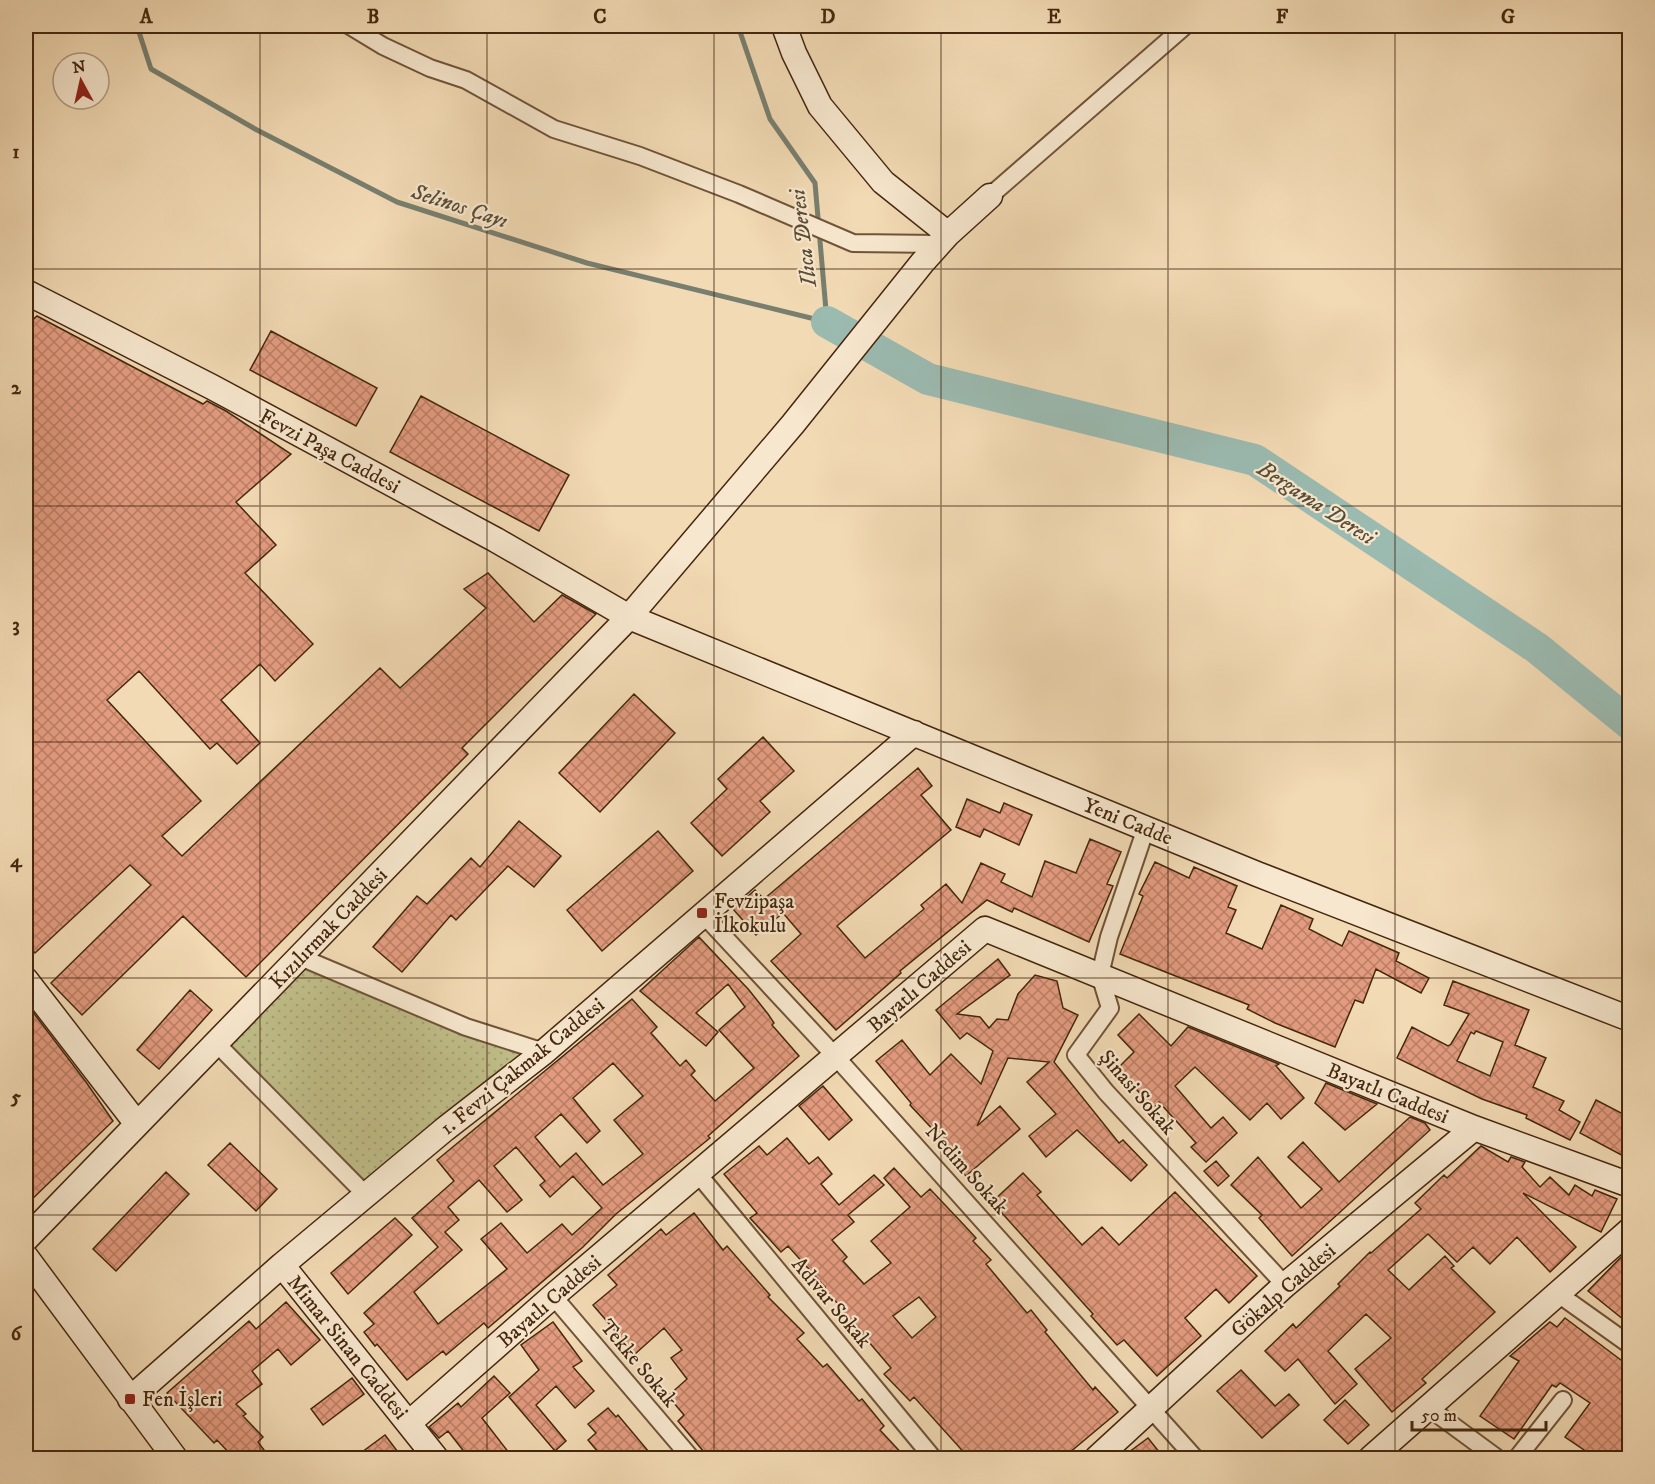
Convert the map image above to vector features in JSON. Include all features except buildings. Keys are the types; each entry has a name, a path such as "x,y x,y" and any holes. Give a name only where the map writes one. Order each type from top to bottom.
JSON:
{"street":[{"path":"350,26 384,46 430,68 466,80 554,129 640,156 738,194 853,243 944,239"},
{"path":"784,26 794,54 820,106 883,182 944,239"},
{"path":"990,196 1185,26"},
{"name":"Kızılırmak Caddesi","path":"26,1239 629,617 793,424 922,263 990,196"},
{"name":"Fevzi Paşa Caddesi","path":"26,292 212,387 496,540 629,617"},
{"name":"Yeni Cadde","path":"629,617 1146,828 1629,1019"},
{"name":"1. Fevzi Çakmak Caddesi","path":"130,1400 282,1265 544,1052 914,733"},
{"path":"1100,975 1109,938 1146,828"},
{"name":"Nedim Sokak","path":"702,914 836,1057 1195,1458"},
{"name":"Bayatlı Caddesi","path":"409,1423 553,1296 986,929 1474,1128 1629,1185"},
{"path":"300,957 466,1027 544,1052"},
{"name":"Şinasi Sokak","path":"1100,975 1110,1008 1076,1055 1106,1092 1285,1285"},
{"path":"26,980 136,1124"},
{"path":"216,1043 366,1195"},
{"name":"Gökalp Caddesi","path":"1097,1458 1285,1285 1474,1128"},
{"name":"Adıvar Sokak","path":"698,1174 933,1458"},
{"path":"1371,1458 1629,1230"},
{"path":"26,1257 175,1458"},
{"name":"Mimar Sinan Caddesi","path":"282,1265 436,1458"},
{"path":"1557,1293 1629,1345"},
{"name":"Tekke Sokak","path":"553,1296 691,1458"},
{"path":"1517,1458 1563,1400"},
{"path":"1429,1407 1497,1458"}],"shaded area":[{"path":"300,957 544,1052 366,1195 216,1043"}],"waterway":[{"name":"Selinos Çayı","path":"137,26 151,69 257,130 397,202 587,263 827,322 815,183 770,119 738,26"},
{"name":"Bergama Deresi","path":"827,322 928,379 1255,460 1537,648 1630,724"}],"place":[{"name":"Fevzipaşa İlkokulu","path":"702,913"},
{"name":"Fen İşleri","path":"130,1399"}],"water label":[{"name":"Ilıca Deresi","path":"802,238"}]}
